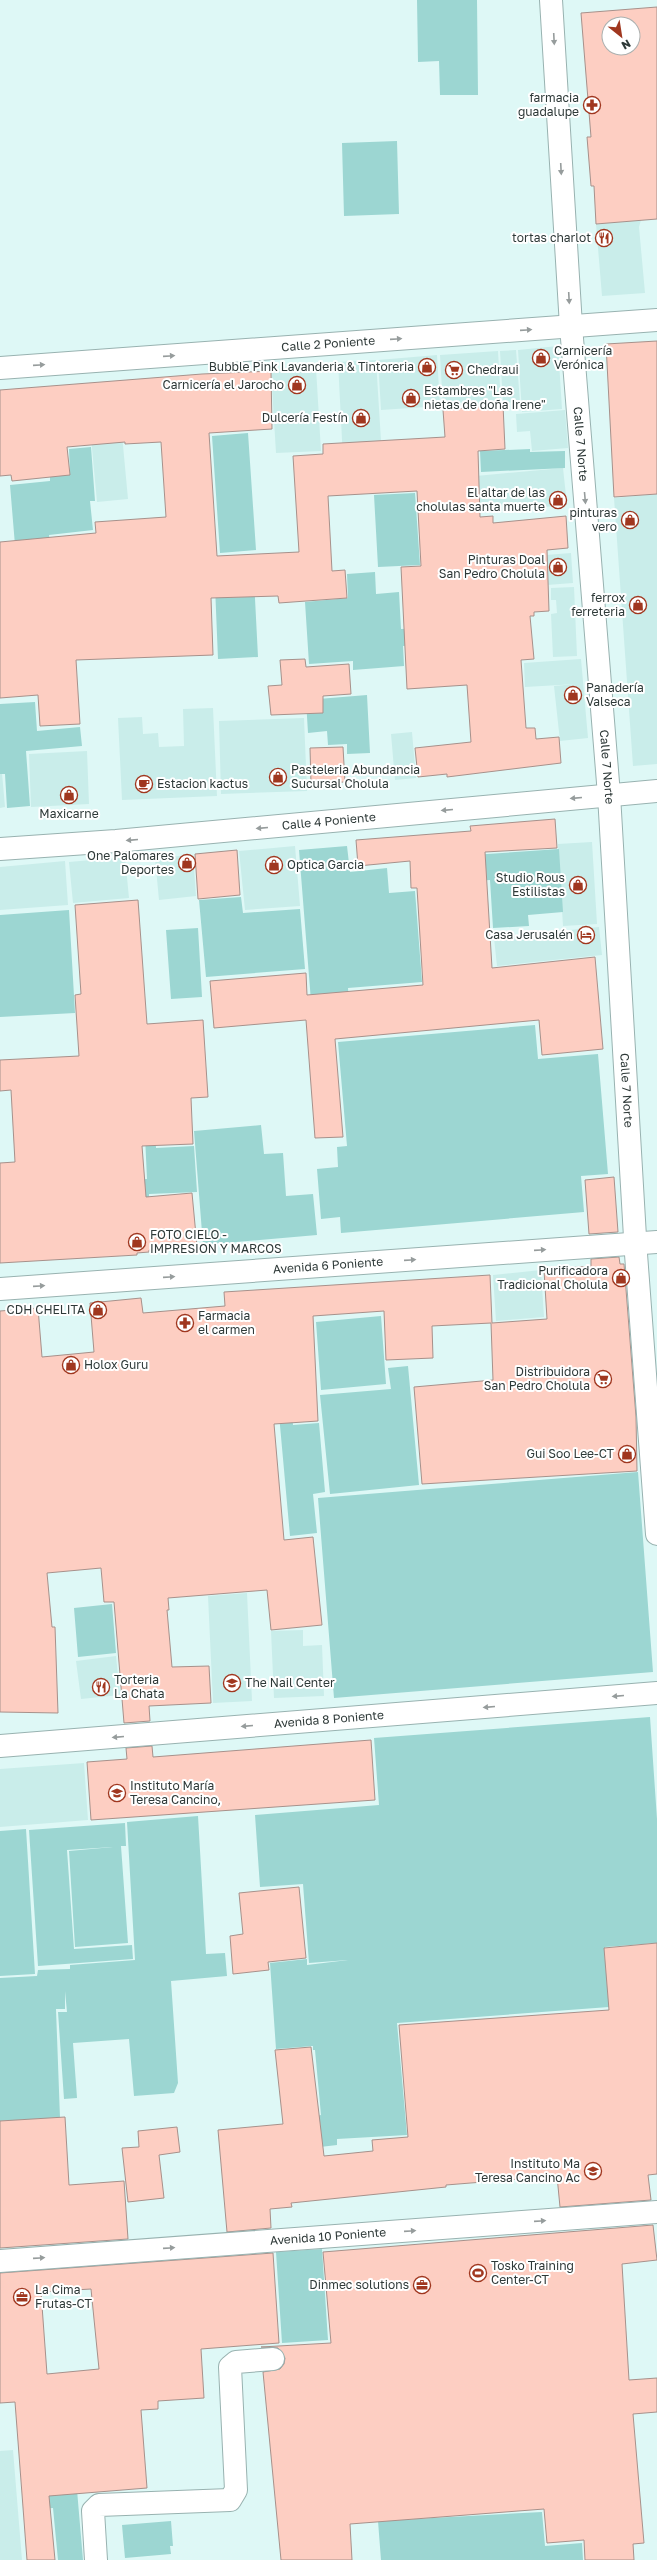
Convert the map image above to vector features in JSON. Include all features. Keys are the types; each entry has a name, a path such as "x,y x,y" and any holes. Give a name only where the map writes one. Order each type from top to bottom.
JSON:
{"street":[{"name":"Calle 7 Norte","path":"551,0 571,326 609,795 636,1243 657,1534"},
{"name":"Calle 2 Poniente","path":"0,368 657,320"},
{"name":"Calle 4 Poniente","path":"0,849 116,841 609,795 657,792"},
{"name":"Avenida 6 Poniente","path":"0,1289 657,1242"},
{"name":"Avenida 8 Poniente","path":"0,1746 657,1693"},
{"name":"Avenida 10 Poniente","path":"0,2261 657,2212"},
{"path":"96,2560 93,2511 99,2505 230,2500 236,2490 230,2367 236,2362 273,2359"}],"shaded area":[{"path":"417,0 477,0 478,95 440,95 439,61 418,62"},
{"path":"397,141 399,214 344,216 342,143"},
{"path":"641,220 639,227 645,293 602,296 596,224"},
{"path":"558,346 562,409 522,412 518,350"},
{"path":"516,350 520,402 503,403 500,351"},
{"path":"498,351 501,404 443,408 440,355"},
{"path":"437,355 440,406 381,410 378,360"},
{"path":"376,360 382,457 343,459 338,362"},
{"path":"316,368 321,451 276,453 271,371"},
{"path":"117,381 128,499 97,502 86,384"},
{"path":"565,410 568,448 532,451 530,431 517,432 516,414"},
{"path":"248,433 256,550 220,553 212,436"},
{"path":"91,447 95,501 90,501 93,530 49,535 52,565 17,569 10,485 50,481 50,476 70,474 69,449"},
{"path":"530,449 530,452 565,451 565,468 481,472 480,451"},
{"path":"563,468 567,505 479,513 476,476"},
{"path":"415,493 420,565 378,567 374,495"},
{"path":"657,494 657,764 633,766 614,498"},
{"path":"571,553 573,583 496,589 494,559"},
{"path":"375,572 376,594 399,592 401,629 427,628 428,644 403,646 404,666 353,670 353,661 309,664 305,602 348,598 347,574"},
{"path":"254,579 258,657 218,659 215,586"},
{"path":"574,587 577,656 553,657 551,614 557,613 556,600 551,600 551,588"},
{"path":"581,659 588,738 560,741 554,686 576,684 525,687 524,663"},
{"path":"367,695 370,753 347,754 347,744 328,745 327,731 308,733 306,700"},
{"path":"35,702 37,731 80,727 82,746 26,751 30,806 7,808 5,774 0,774 0,704"},
{"path":"213,708 217,796 122,800 118,718 142,717 143,734 158,733 159,747 184,746 183,709"},
{"path":"304,718 307,791 221,794 219,721"},
{"path":"412,732 416,778 395,780 391,734"},
{"path":"87,751 89,804 31,807 29,754"},
{"path":"0,773 2,773 5,807 0,808"},
{"path":"592,842 597,924 563,926 558,844"},
{"path":"295,846 300,906 245,910 239,851"},
{"path":"347,846 350,872 387,868 389,893 415,891 422,982 348,988 351,1036 314,1039 299,850"},
{"path":"559,849 563,912 528,915 529,926 493,928 490,880 474,881 472,855"},
{"path":"193,855 196,896 159,900 155,858"},
{"path":"125,857 129,898 73,903 69,862"},
{"path":"65,861 68,905 0,910 0,867"},
{"path":"241,897 243,913 300,909 305,969 206,977 199,900"},
{"path":"69,910 75,1013 0,1017 0,915"},
{"path":"599,927 602,955 497,966 494,938"},
{"path":"198,928 202,997 171,999 166,930"},
{"path":"535,1025 538,1059 598,1054 608,1174 581,1176 584,1212 341,1233 340,1217 321,1219 317,1169 338,1167 337,1147 347,1146 338,1042"},
{"path":"155,1120 156,1148 194,1146 197,1192 149,1194 149,1198 124,1200 123,1180 147,1179 145,1136"},
{"path":"261,1125 264,1154 283,1153 286,1196 313,1194 317,1235 203,1245 194,1131"},
{"path":"541,1270 544,1317 496,1321 493,1275"},
{"path":"283,1314 293,1425 319,1423 325,1492 313,1494 317,1533 290,1536 270,1315"},
{"path":"381,1316 386,1384 321,1390 316,1322"},
{"path":"408,1366 419,1485 330,1494 320,1395 391,1389 388,1368"},
{"path":"638,1472 653,1672 334,1698 318,1498"},
{"path":"247,1593 252,1701 213,1703 208,1596"},
{"path":"112,1604 116,1653 78,1657 74,1608"},
{"path":"303,1630 303,1646 322,1645 324,1696 274,1698 271,1631"},
{"path":"116,1656 120,1695 81,1699 76,1661"},
{"path":"650,1717 657,1819 657,1943 605,1947 609,2007 397,2023 407,2135 337,2139 337,2145 320,2147 317,2116 321,2115 315,2050 313,2050 313,2046 276,2049 270,1963 307,1959 307,1965 348,1960 309,1963 303,1884 260,1887 255,1815 379,1805 374,1738"},
{"path":"84,1763 88,1820 0,1827 0,1769"},
{"path":"198,1816 206,1954 225,1953 227,1976 171,1981 178,2083 174,2093 134,2096 129,2039 73,2043 77,2098 64,2099 58,2012 67,2012 65,1991 65,2009 56,2009 60,2118 0,2121 0,1978 37,1976 38,1970 70,1969 70,1965 135,1960 127,1822"},
{"path":"125,1823 126,1846 121,1846 128,1943 75,1947 69,1851 113,1847 67,1850 74,1949 132,1945 133,1959 38,1966 29,1830"},
{"path":"26,1829 35,1974 0,1976 0,1831"},
{"path":"322,2249 328,2340 282,2343 276,2252"},
{"path":"13,2450 22,2560 0,2560 0,2451"},
{"path":"77,2490 83,2560 58,2560 53,2508 25,2510 24,2495"},
{"path":"542,2512 545,2546 582,2543 583,2560 381,2560 378,2521"},
{"path":"171,2521 173,2546 170,2546 171,2554 125,2558 122,2525"}],"building":[{"path":"657,7 657,219 596,224 594,186 591,186 587,137 591,137 581,13"},
{"path":"657,341 657,494 614,497 606,344"},
{"path":"271,371 272,429 209,433 217,556 299,552 293,456 323,454 323,444 445,437 443,410 503,405 505,449 478,451 480,517 493,516 493,523 566,516 568,548 547,550 549,611 534,612 534,616 530,616 534,659 521,660 526,728 535,728 536,739 559,737 561,763 447,777 447,774 418,777 415,748 471,742 467,685 407,689 401,567 421,566 417,491 328,496 332,571 345,570 347,598 279,603 278,596 211,598 213,655 76,660 80,724 40,726 38,695 0,698 0,542 96,533 95,522 166,517 161,442 125,444 125,442 67,447 70,475 12,481 11,475 0,476 0,390 202,374"},
{"path":"305,659 306,667 349,664 351,694 323,696 323,713 271,715 268,686 282,685 280,660"},
{"path":"343,747 345,782 311,783 310,748"},
{"path":"555,819 557,848 485,852 492,968 595,957 603,1049 542,1055 539,1020 335,1039 343,1137 315,1138 306,1020 214,1028 210,981 306,973 307,995 423,985 417,888 411,888 410,861 358,866 356,840 471,831 470,826"},
{"path":"237,850 240,895 198,899 195,854"},
{"path":"138,900 147,1024 203,1020 208,1097 191,1098 193,1144 142,1146 146,1197 192,1193 197,1246 149,1250 149,1252 137,1253 137,1255 0,1263 0,1163 15,1162 11,1090 0,1091 0,1060 79,1056 75,995 81,994 75,905"},
{"path":"614,1177 618,1232 589,1234 585,1180"},
{"path":"619,1257 620,1264 624,1264 636,1417 637,1471 422,1484 414,1387 493,1380 491,1323 432,1326 433,1358 386,1360 384,1311 313,1316 318,1421 274,1424 284,1540 313,1537 322,1625 271,1630 267,1590 168,1598 169,1610 167,1610 172,1667 209,1666 211,1703 149,1706 150,1721 124,1723 114,1602 104,1602 101,1568 47,1573 52,1627 55,1627 58,1713 0,1712 0,1311 38,1308 42,1357 94,1352 90,1303 141,1298 143,1313 225,1306 224,1292 490,1275 492,1323 547,1319 544,1270 591,1266 591,1259"},
{"path":"371,1740 375,1800 91,1820 87,1762 127,1759 126,1748 152,1746 153,1757"},
{"path":"299,1887 306,1958 268,1962 269,1970 233,1974 230,1936 243,1934 239,1893"},
{"path":"657,1943 657,2174 648,2175 651,2200 560,2207 557,2176 446,2185 446,2187 291,2203 292,2207 270,2209 271,2228 227,2232 218,2130 283,2124 275,2050 311,2047 324,2156 373,2151 372,2140 408,2137 399,2025 609,2010 604,1948"},
{"path":"65,2117 69,2185 124,2181 128,2239 0,2248 0,2121"},
{"path":"177,2127 180,2152 159,2155 164,2198 128,2202 122,2148 139,2147 138,2131"},
{"path":"653,2225 657,2260 622,2264 629,2380 657,2378 657,2412 633,2414 644,2543 633,2544 634,2560 585,2560 584,2540 547,2543 544,2509 350,2524 352,2560 281,2560 263,2372 280,2369 284,2364 285,2358 278,2348 261,2347 331,2343 323,2252"},
{"path":"273,2253 279,2343 201,2349 204,2398 158,2401 158,2409 141,2410 147,2488 49,2496 55,2560 27,2560 15,2402 0,2403 0,2273","holes":["91,2289 99,2369 47,2374 41,2292"]}],"place":[{"name":"farmacia guadalupe","path":"592,105"},
{"name":"tortas charlot","path":"604,238"},
{"name":"Carnicería Verónica","path":"541,358"},
{"name":"Bubble Pink Lavanderia & Tintoreria","path":"427,367"},
{"name":"Chedraui","path":"454,370"},
{"name":"Carnicería el Jarocho","path":"297,385"},
{"name":"Estambres \"Las nietas de doña Irene\"","path":"411,398"},
{"name":"Dulcería Festín","path":"361,418"},
{"name":"El altar de las cholulas santa muerte","path":"558,500"},
{"name":"pinturas vero","path":"630,520"},
{"name":"Pinturas Doal San Pedro Cholula","path":"558,567"},
{"name":"ferrox ferreteria","path":"638,605"},
{"name":"Panadería Valseca","path":"573,695"},
{"name":"Pasteleria Abundancia Sucursal Cholula","path":"278,777"},
{"name":"Estacion kactus","path":"144,784"},
{"name":"Maxicarne","path":"69,795"},
{"name":"One Palomares Deportes","path":"187,863"},
{"name":"Optica Garcia","path":"274,865"},
{"name":"Studio Rous Estilistas","path":"578,885"},
{"name":"Casa Jerusalén","path":"586,935"},
{"name":"FOTO CIELO - IMPRESION Y MARCOS","path":"137,1242"},
{"name":"Purificadora Tradicional Cholula","path":"621,1278"},
{"name":"CDH CHELITA","path":"98,1310"},
{"name":"Farmacia el carmen","path":"185,1323"},
{"name":"Holox Guru","path":"71,1365"},
{"name":"Distribuidora San Pedro Cholula","path":"603,1379"},
{"name":"Gui Soo Lee-CT","path":"627,1454"},
{"name":"The Nail Center","path":"232,1683"},
{"name":"Torteria La Chata","path":"101,1687"},
{"name":"Instituto María Teresa Cancino,","path":"117,1793"},
{"name":"Instituto Ma Teresa Cancino Ac","path":"593,2171"},
{"name":"Tosko Training Center-CT","path":"478,2273"},
{"name":"Dinmec solutions","path":"422,2285"},
{"name":"La Cima Frutas-CT","path":"22,2297"}]}
